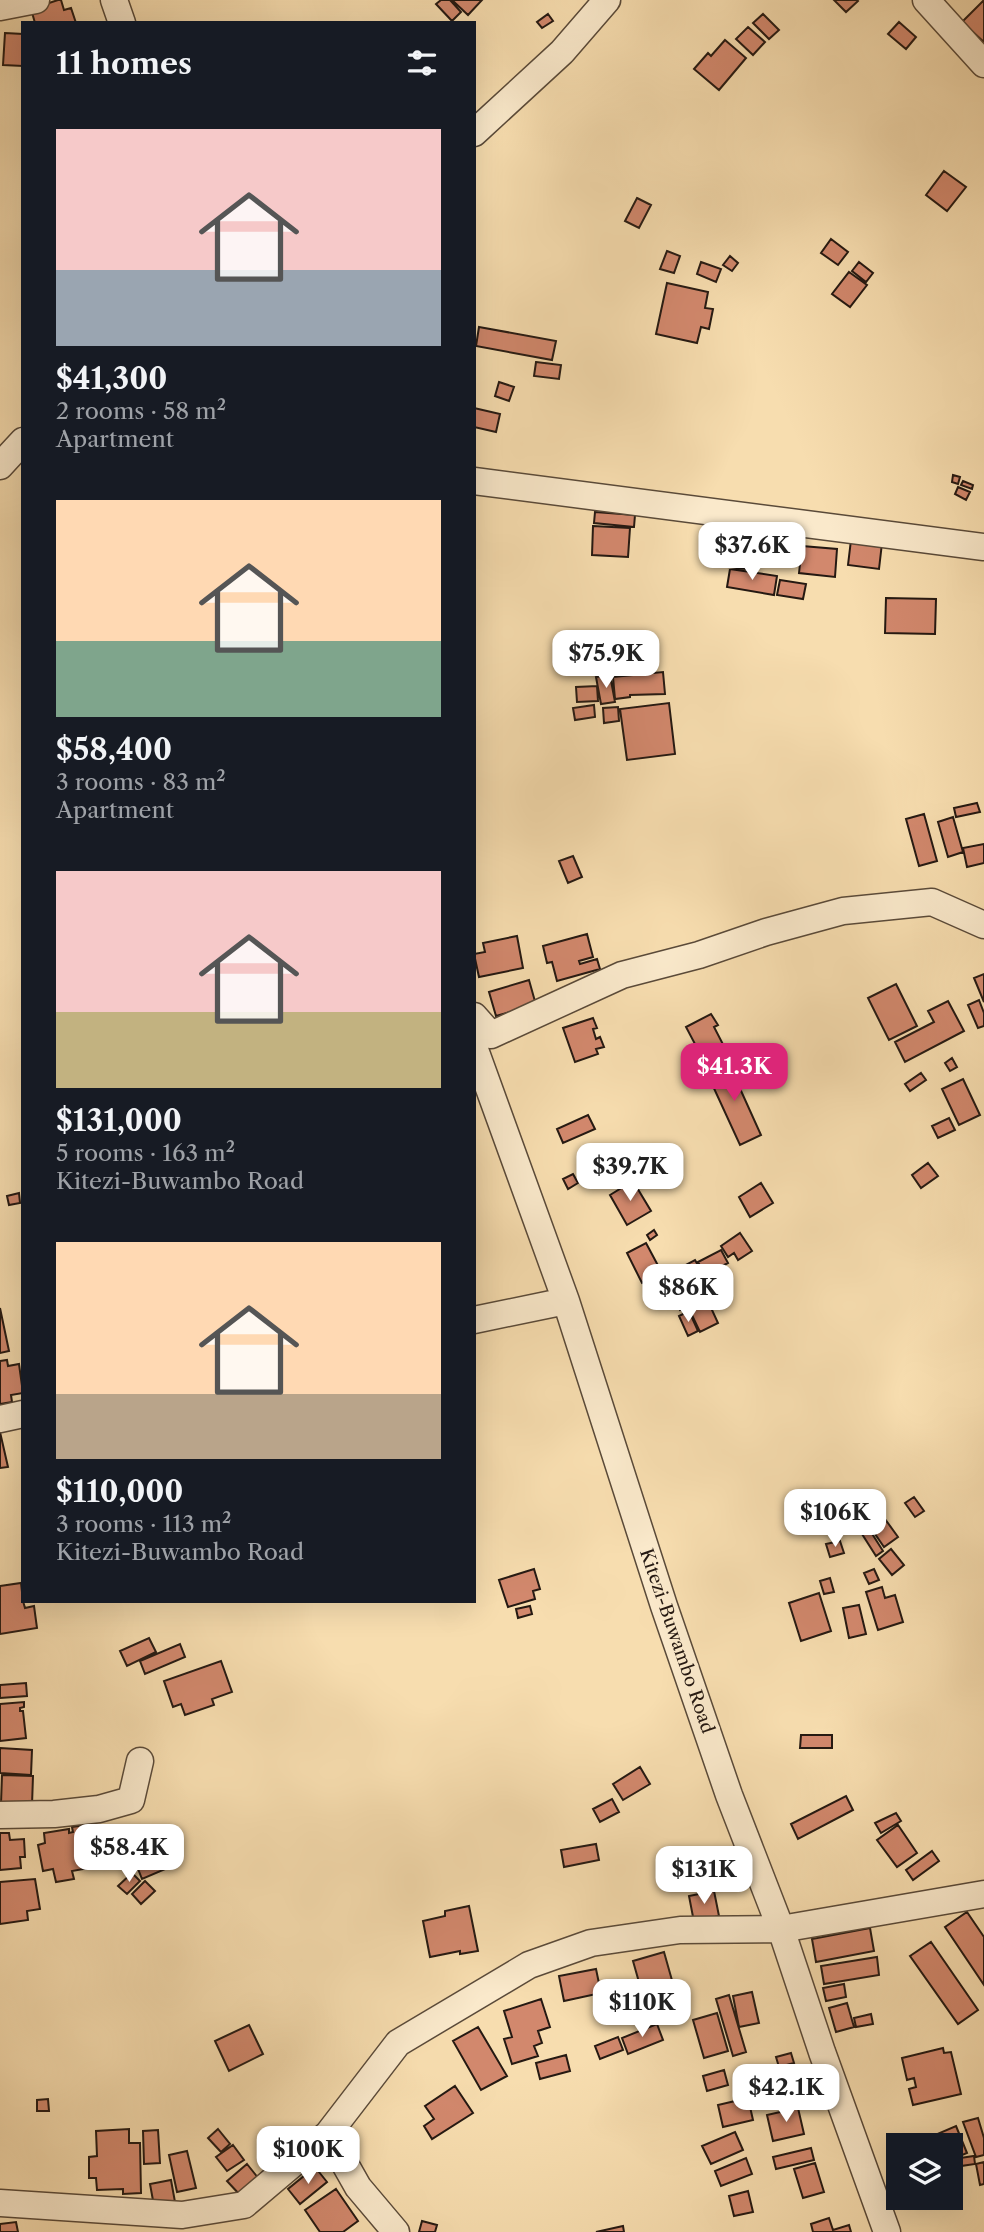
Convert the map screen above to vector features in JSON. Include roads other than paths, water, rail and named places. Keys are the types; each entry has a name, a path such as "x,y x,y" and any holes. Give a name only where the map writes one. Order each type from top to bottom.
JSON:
{"street":[{"path":"0,7 36,0"},
{"path":"114,0 121,21"},
{"path":"476,130 562,52 607,0"},
{"path":"926,0 984,64"},
{"path":"0,466 21,443"},
{"path":"476,481 984,547"},
{"path":"476,1018 491,1035 622,975 699,955 766,932 843,911 932,902 984,925"},
{"name":"Kitezi-Buwambo Road","path":"476,1053 566,1301 716,1757 781,1930 887,2232"},
{"path":"476,1320 566,1301"},
{"path":"0,1419 21,1414"},
{"path":"0,1815 99,1810 131,1800 140,1761"},
{"path":"0,2203 182,2215 244,2205 328,2134 398,2043 529,1965 591,1943 667,1932 781,1930 984,1894"},
{"path":"328,2134 358,2187 396,2232"}]}
